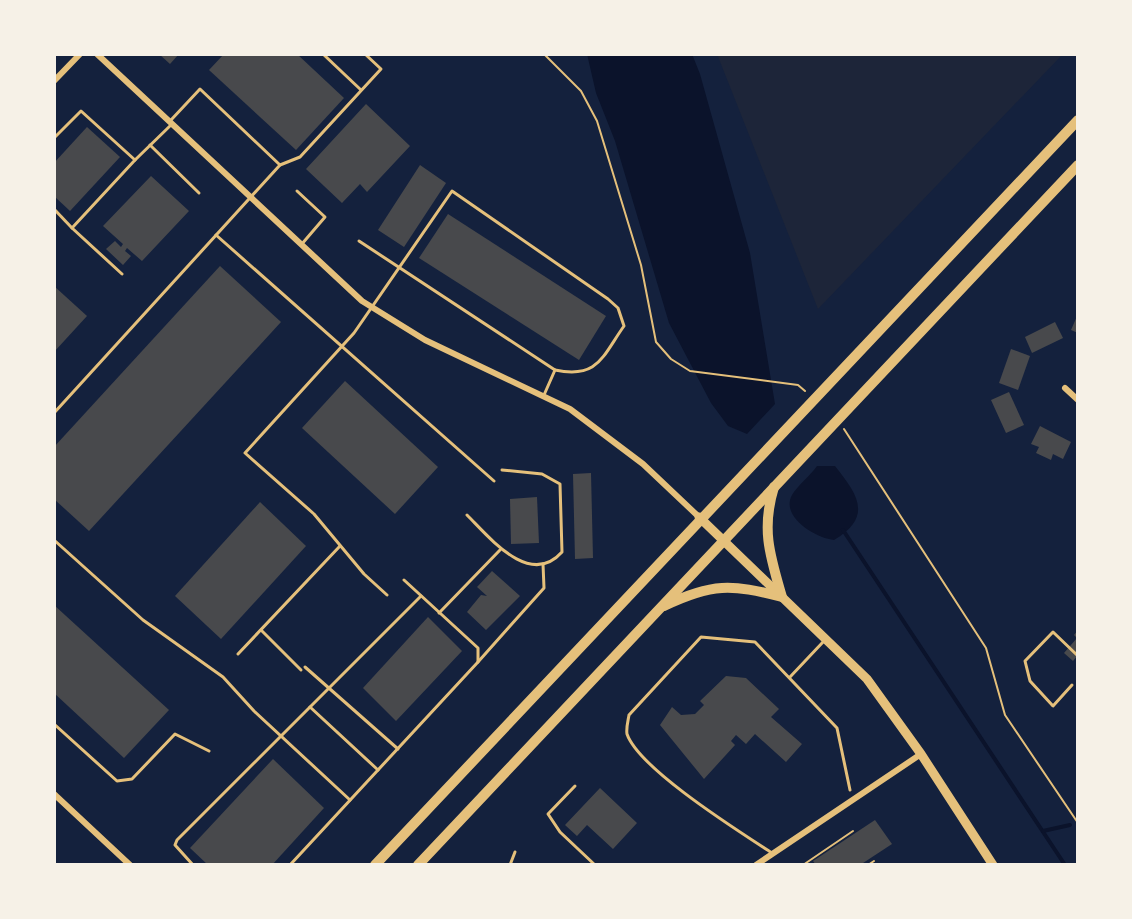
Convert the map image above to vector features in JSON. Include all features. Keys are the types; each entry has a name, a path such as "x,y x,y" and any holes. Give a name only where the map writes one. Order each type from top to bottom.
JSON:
{"main road":[{"path":"375,865 699,517 1078,120"},
{"path":"418,865 722,539 1078,165"},
{"path":"776,482 765,516 770,554 782,597"},
{"path":"699,517 867,679 921,754 993,865"},
{"path":"656,610 696,590 724,585 782,597"}],"street":[{"path":"54,81 80,54"},
{"path":"97,54 373,309 425,340 544,395 606,434 699,517"},
{"path":"1065,388 1078,400"},
{"path":"756,865 921,754"},
{"path":"54,794 130,865"}],"lane":[{"path":"323,54 361,90"},
{"path":"54,413 280,165 300,157 381,69 365,54"},
{"path":"72,228 200,89 280,165"},
{"path":"54,138 81,111 135,160"},
{"path":"150,145 199,193"},
{"path":"297,191 325,217 301,245"},
{"path":"359,241 400,268 555,370 574,374 594,368 624,326 618,308 456,191 444,199 400,268 373,309 342,348 245,453 314,514 387,595"},
{"path":"54,209 122,274"},
{"path":"216,235 494,481"},
{"path":"544,395 555,370"},
{"path":"467,515 500,550 513,559 543,564 554,561 562,552 560,484 542,474 502,470"},
{"path":"54,540 143,620 223,677 350,800"},
{"path":"238,654 340,546"},
{"path":"439,613 500,550"},
{"path":"290,865 544,588 543,564"},
{"path":"404,580 478,648 478,662"},
{"path":"193,865 178,851 175,845 177,840 421,596"},
{"path":"261,630 398,749"},
{"path":"1072,685 1053,706 1030,681 1025,661 1053,632 1078,656"},
{"path":"772,853 689,798 635,747 626,732 629,715 701,637 755,642 837,728 850,790"},
{"path":"789,677 826,639"},
{"path":"310,707 378,770"},
{"path":"54,724 117,781 132,779 175,734 209,751"},
{"path":"575,786 548,814 560,832 595,865"},
{"path":"510,865 515,852"}],"path":[{"path":"544,54 581,91 597,121 641,265 652,327"},
{"path":"934,563 992,661 1005,715 1078,823"},
{"path":"801,865 853,831"},
{"path":"868,865 874,861"}],"shaded area":[{"path":"587,54 692,54 750,253 775,404 747,434 728,426 711,403 669,323 615,141 596,93"},
{"path":"717,54 1063,54 818,309"},
{"path":"817,466 835,466 850,486 858,504 854,522 834,540 810,531 791,511 792,495"}],"building":[{"path":"159,54 179,54 170,64"},
{"path":"224,54 297,54 344,98 296,150 209,70"},
{"path":"366,104 410,146 367,192 360,184 342,203 306,169"},
{"path":"87,127 120,157 70,211 54,196 54,163"},
{"path":"420,165 446,183 404,247 378,230"},
{"path":"151,176 189,211 142,261 127,248 125,251 131,256 123,265 106,249 115,241 121,247 123,244 103,226"},
{"path":"448,214 606,316 579,360 419,258"},
{"path":"220,266 281,322 89,531 54,499 54,447"},
{"path":"54,286 87,316 54,352"},
{"path":"1078,314 1078,333 1071,330"},
{"path":"1055,322 1063,338 1032,353 1025,337"},
{"path":"1011,349 1030,356 1018,390 999,383"},
{"path":"345,381 438,467 395,514 302,428"},
{"path":"1009,392 1024,425 1006,433 991,400"},
{"path":"1040,426 1071,442 1063,459 1053,454 1051,460 1036,453 1039,447 1031,444"},
{"path":"591,473 593,558 575,559 573,474"},
{"path":"537,497 539,543 511,544 510,499"},
{"path":"260,502 306,546 221,639 175,596"},
{"path":"492,571 520,596 486,630 467,612 481,595 487,596 477,587"},
{"path":"54,605 169,710 124,758 54,693"},
{"path":"428,617 462,651 396,721 363,688"},
{"path":"1078,630 1078,655 1073,661 1064,653 1077,638 1074,635"},
{"path":"726,676 746,678 779,709 771,717 802,744 786,762 755,734 746,744 736,735 731,741 735,745 704,779 660,725 672,707 681,715 695,714 704,705 700,701"},
{"path":"273,759 324,808 272,865 208,865 190,848"},
{"path":"600,788 637,823 613,849 587,825 577,836 565,825"},
{"path":"875,820 892,844 860,865 816,865 813,861"}],"waterway":[{"path":"843,530 1065,865"},
{"path":"1043,831 1070,825"}]}
